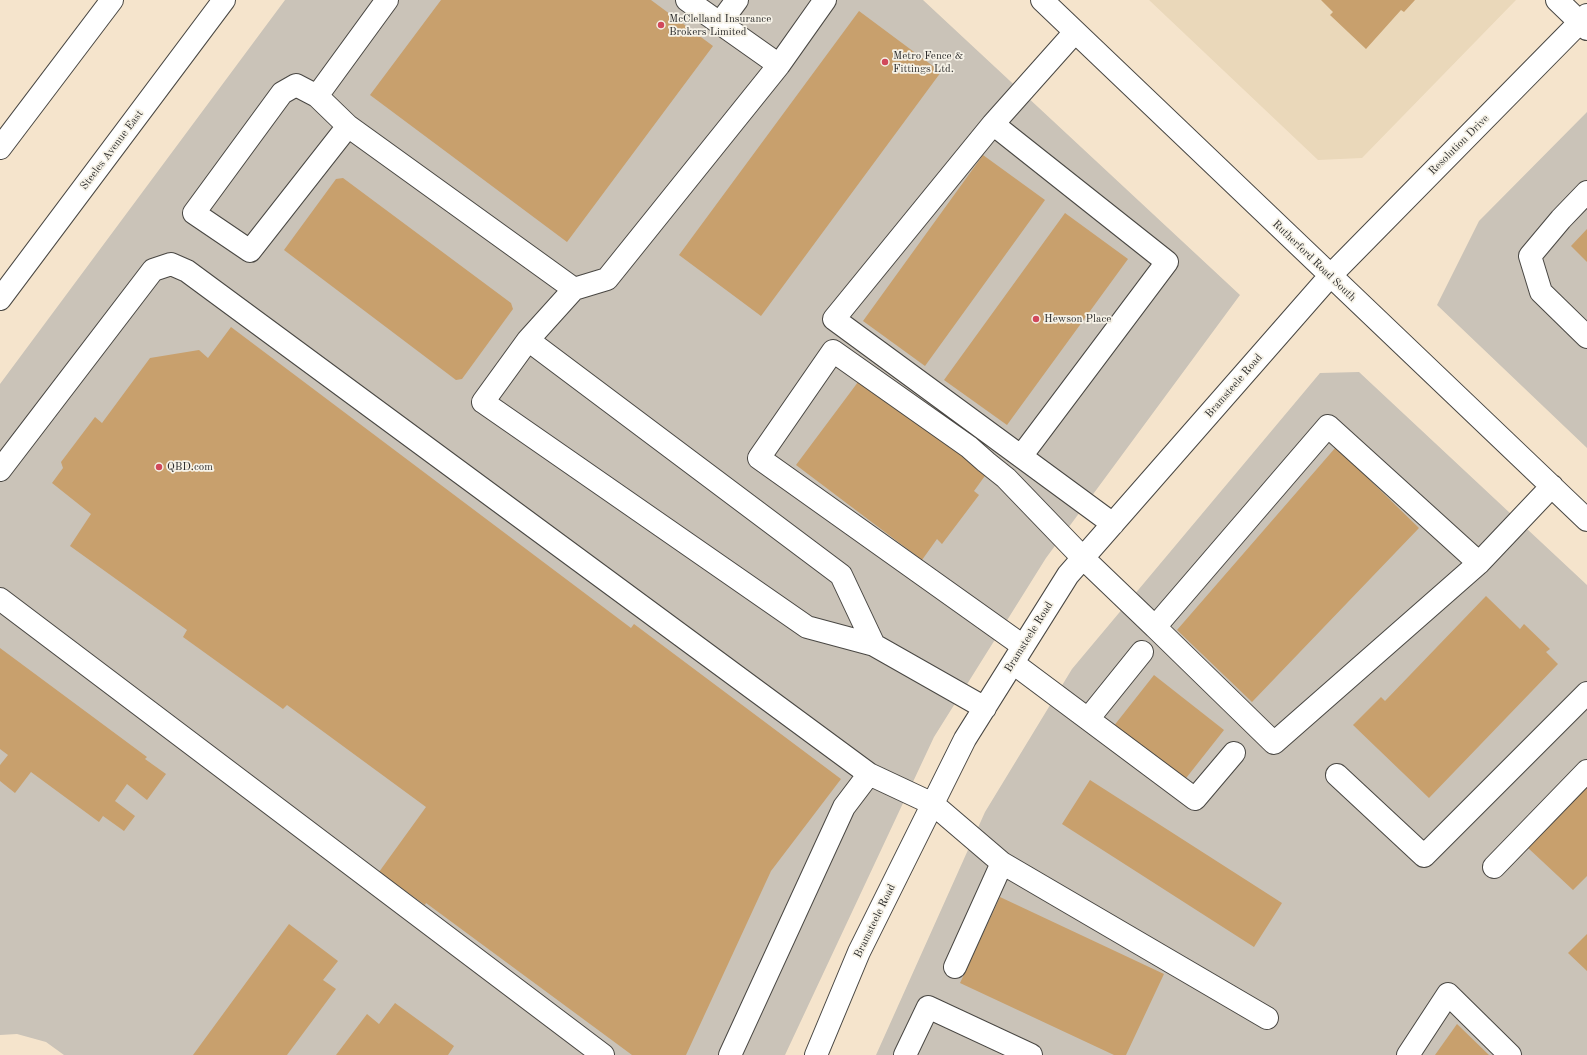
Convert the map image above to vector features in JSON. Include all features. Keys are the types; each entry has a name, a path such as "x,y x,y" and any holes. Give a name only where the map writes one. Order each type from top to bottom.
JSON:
{"street":[{"path":"0,148 112,0"},
{"name":"Steeles Avenue East","path":"0,299 224,0"},
{"path":"317,96 387,0"},
{"path":"687,0 779,65"},
{"path":"720,23 737,0"},
{"path":"825,0 779,65 607,279 574,288 528,340 483,402 807,627 874,645 985,708"},
{"name":"Rutherford Road South","path":"1042,0 1587,520"},
{"path":"1557,0 1585,22"},
{"name":"Resolution Drive","path":"1330,276 1585,22"},
{"path":"1075,32 993,124 834,318 1022,455 1113,524"},
{"path":"348,126 250,251 194,213 282,93 296,85 317,96 348,126 574,288"},
{"path":"993,124 1167,262 1022,455"},
{"path":"1587,192 1561,219 1530,256 1541,292 1587,337"},
{"path":"0,470 153,270 170,264 187,271 869,774 933,804 1002,864 1267,1018"},
{"name":"Bramsteele Road","path":"816,1055 860,952 966,739 1068,575 1330,276"},
{"path":"528,340 841,575 874,645"},
{"path":"1234,753 1195,799 1088,719 1018,655 759,458 833,351 969,447 1006,478 1083,558 1155,626 1274,743 1479,563 1552,486"},
{"path":"1155,626 1328,426 1479,563"},
{"path":"0,599 603,1055"},
{"path":"1088,719 1142,652"},
{"path":"1338,775 1424,856 1587,693"},
{"path":"1494,867 1587,771"},
{"path":"730,1055 844,807 869,774"},
{"path":"955,967 1002,864"},
{"path":"1408,1055 1448,994 1510,1055"},
{"path":"905,1055 928,1007 1031,1055"}],"shaded area":[{"path":"285,0 923,0 1240,295 1046,558 934,737 785,1055 64,1055 46,1042 17,1034 0,1035 0,384"},
{"path":"1149,0 1516,0 1362,158 1318,160"},
{"path":"1587,112 1587,448 1437,305 1479,221"},
{"path":"1359,372 1587,585 1587,1055 876,1055 985,812 1072,669 1320,373"}],"building":[{"path":"441,0 651,0 713,46 567,242 370,95"},
{"path":"1321,0 1415,0 1404,12 1401,10 1366,49 1330,15 1333,12"},
{"path":"859,11 941,72 761,316 679,255"},
{"path":"983,155 1045,200 925,366 863,321"},
{"path":"343,178 511,303 513,309 462,379 456,380 284,250 336,179"},
{"name":"Hewson Place","path":"1065,213 1128,259 1007,425 944,380"},
{"path":"1587,229 1587,262 1571,246"},
{"path":"231,327 631,628 634,624 841,779 771,871 686,1055 632,1055 426,903 425,905 379,872 426,807 287,705 283,709 183,637 187,630 70,546 91,514 52,483 63,468 61,462 95,417 102,423 150,358 199,350 208,358"},
{"path":"861,378 987,473 974,491 979,495 942,544 937,539 922,560 796,465"},
{"path":"1336,447 1419,528 1252,702 1177,630"},
{"path":"1486,596 1520,629 1524,624 1550,649 1546,652 1558,664 1429,798 1353,725 1381,697 1385,701"},
{"path":"0,648 147,757 145,759 166,774 147,800 127,784 115,801 135,816 124,831 103,816 99,822 31,772 15,793 0,781 0,765 8,755 0,749"},
{"path":"1154,675 1224,730 1183,782 1113,727"},
{"path":"1090,780 1282,903 1254,947 1062,824"},
{"path":"1587,783 1587,876 1573,890 1527,847"},
{"path":"1000,897 1164,974 1126,1055 1114,1055 960,983"},
{"path":"289,924 338,961 323,980 336,989 287,1055 193,1055"},
{"path":"1587,934 1587,971 1568,953"},
{"path":"395,1003 454,1046 448,1055 336,1055 367,1014 379,1024"},
{"path":"1457,1024 1489,1055 1435,1055"}],"place":[{"name":"McClelland Insurance Brokers Limited","path":"661,25"},
{"name":"Metro Fence & Fittings Ltd.","path":"885,62"},
{"name":"Hewson Place","path":"1036,319"},
{"name":"QBD.com","path":"159,467"}]}
